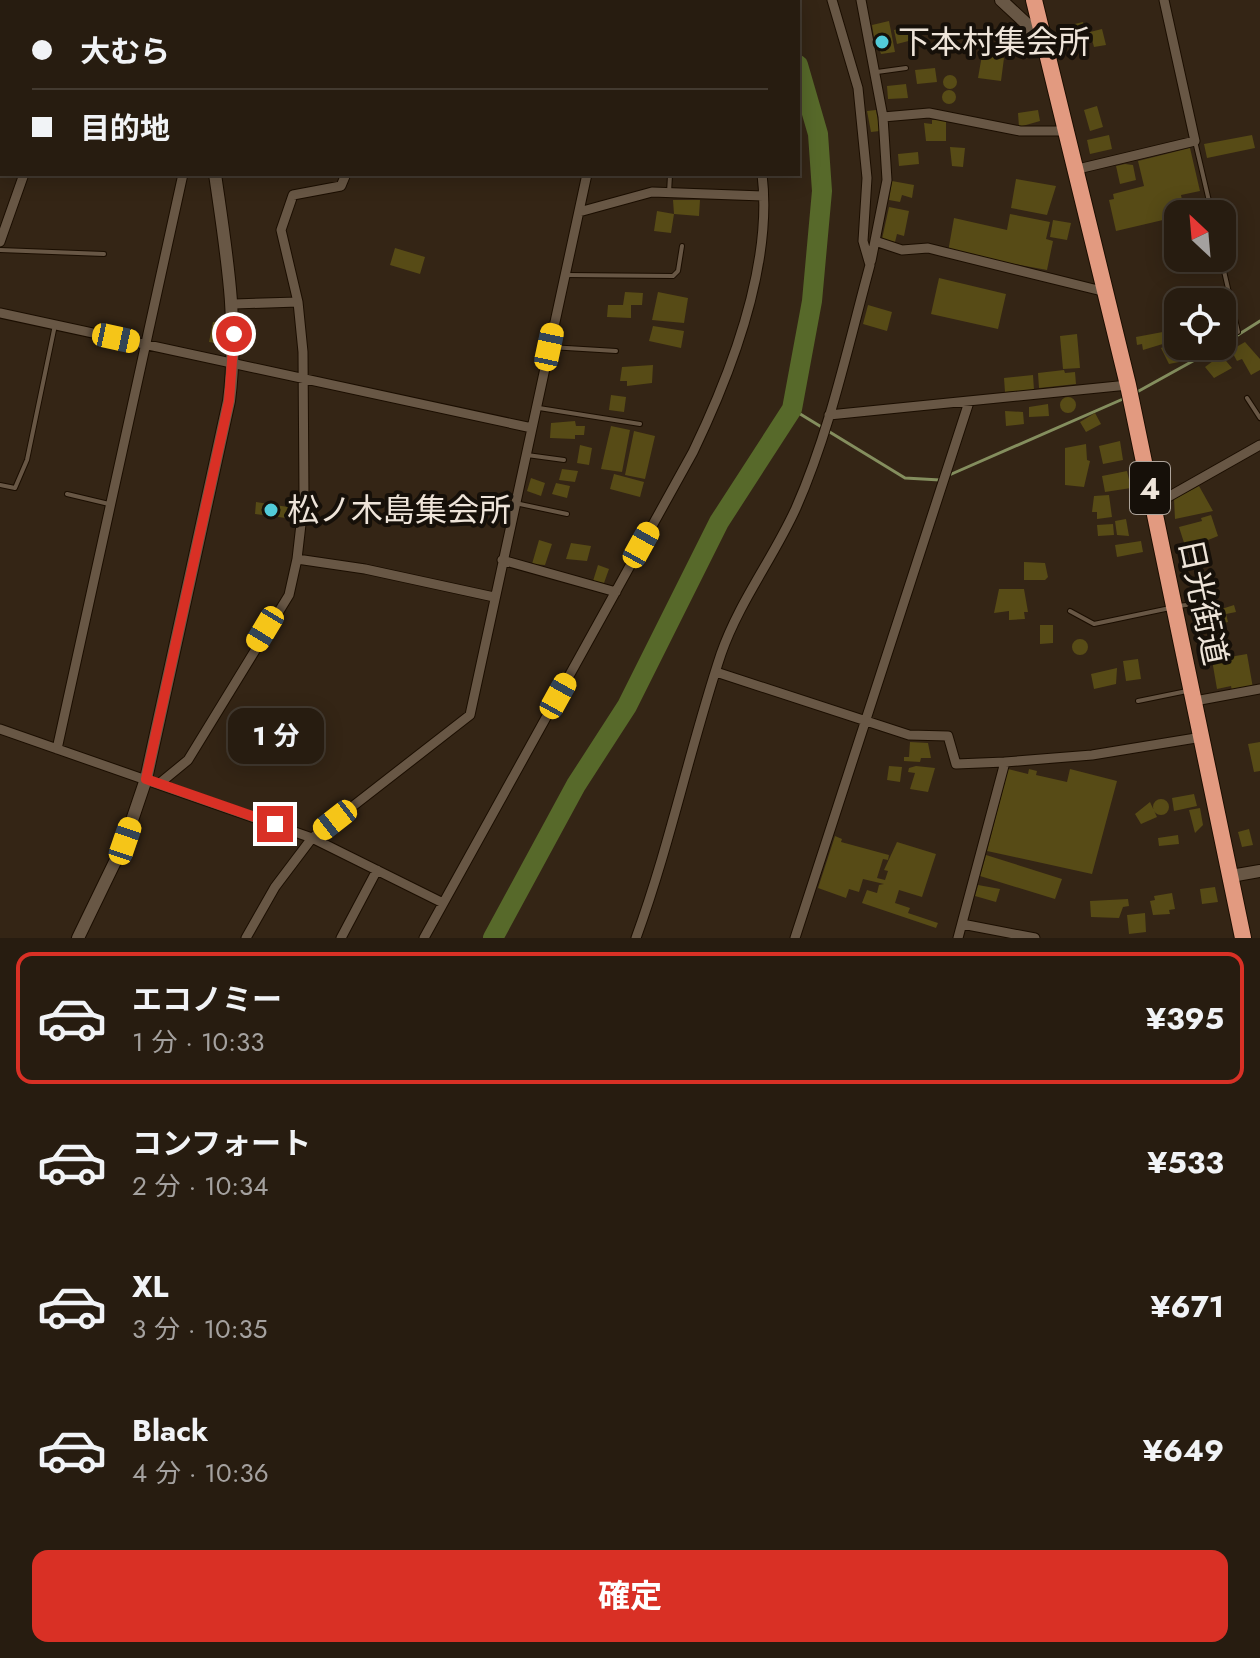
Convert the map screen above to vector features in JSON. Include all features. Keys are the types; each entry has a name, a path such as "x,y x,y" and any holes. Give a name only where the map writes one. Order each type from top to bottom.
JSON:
{"highway":[{"name":"日光街道","path":"1034,0 1039,37 1078,169 1128,385 1243,938"}],"street":[{"path":"832,0 858,88 867,178 863,241 870,265"},
{"path":"636,938 656,884 667,831 716,672 733,626 796,508 829,415 870,265 887,180 883,117 861,0"},
{"path":"1001,0 1039,37"},
{"path":"1078,169 1195,141 1164,0"},
{"path":"858,88 878,86"},
{"path":"883,117 929,113 1020,131 1068,131"},
{"path":"0,242 23,176"},
{"path":"57,749 183,176"},
{"path":"78,938 125,841 146,779 234,363 234,304 215,176"},
{"path":"160,783 188,760 289,595 297,559 304,498 302,378 298,302 282,237 290,200 298,193 341,186 345,176"},
{"path":"246,938 275,887 312,838 470,715 587,176"},
{"path":"424,938 719,399 747,312 755,271 762,176"},
{"path":"579,212 652,192 763,196"},
{"path":"875,241 902,250 928,248 1106,292"},
{"path":"234,304 298,302"},
{"path":"0,313 532,428"},
{"path":"829,415 1128,385"},
{"path":"795,938 969,402"},
{"path":"1154,505 1260,445"},
{"path":"297,559 365,569 494,597"},
{"path":"502,560 616,592"},
{"path":"716,672 909,735 948,736 956,764 1092,755 1203,737"},
{"path":"1194,695 1260,689"},
{"path":"0,729 312,838 443,903"},
{"path":"958,938 1005,762"},
{"path":"341,938 377,870"},
{"path":"1231,876 1260,871"},
{"path":"962,924 1035,938"}],"lane":[{"path":"939,42 960,36 1039,37"},
{"path":"876,72 906,68"},
{"path":"1195,141 1209,200"},
{"path":"669,193 670,176"},
{"path":"565,275 673,276 678,271 682,246"},
{"path":"0,250 104,254"},
{"path":"1224,272 1238,332"},
{"path":"0,485 15,488 27,460 55,325"},
{"path":"549,347 616,351"},
{"path":"1247,398 1260,418"},
{"path":"536,407 640,424"},
{"path":"526,455 564,460"},
{"path":"67,494 111,504"},
{"path":"515,503 567,514"},
{"path":"1070,611 1094,624 1211,602 1210,585"},
{"path":"1138,701 1194,695"}],"building":[{"path":"889,21 895,52 881,54 879,48 876,49 872,25"},
{"path":"1083,22 1087,37 1066,43 1062,27"},
{"path":"912,25 916,39 897,44 894,30"},
{"path":"1102,29 1106,45 1094,47 1090,32"},
{"path":"982,55 1004,58 1001,81 978,78"},
{"path":"935,68 937,82 917,84 915,70"},
{"path":"950,75 957,82 950,89 943,82"},
{"path":"906,84 908,98 888,99 887,86"},
{"path":"949,90 956,97 949,104 942,97"},
{"path":"1097,106 1103,127 1090,131 1084,110"},
{"path":"876,110 880,131 871,132 867,111"},
{"path":"1038,110 1040,121 1019,127 1018,113"},
{"path":"932,120 946,120 946,141 926,141 924,123 932,124"},
{"path":"1109,135 1112,149 1090,154 1087,140"},
{"path":"1252,135 1255,148 1207,158 1204,144"},
{"path":"950,147 965,148 963,167 952,166"},
{"path":"1190,148 1200,191 1181,195 1182,200 1164,200 1163,220 1116,231 1109,200 1114,199 1113,194 1144,186 1138,161"},
{"path":"918,152 919,164 899,166 898,154"},
{"path":"1133,165 1136,180 1120,184 1116,166"},
{"path":"1016,179 1056,186 1047,215 1011,208"},
{"path":"892,181 914,185 912,198 902,195 900,202 889,200"},
{"path":"673,200 700,200 699,216 674,214"},
{"path":"889,207 909,211 904,236 897,234 895,242 882,239"},
{"path":"657,211 674,214 671,233 654,231"},
{"path":"1010,214 1050,222 1046,239 1053,241 1047,270 948,252 954,218 1007,230"},
{"path":"1053,220 1071,223 1067,240 1050,237"},
{"path":"395,248 425,257 420,274 390,265"},
{"path":"939,278 1006,294 998,329 931,314"},
{"path":"625,292 643,293 642,305 631,305 631,318 607,317 608,305 623,305"},
{"path":"658,292 688,298 684,323 652,320"},
{"path":"868,305 892,312 887,331 863,324"},
{"path":"213,322 223,323 222,344 209,342"},
{"path":"653,326 684,331 681,348 649,341"},
{"path":"1164,332 1164,344 1143,350 1142,344 1137,345 1136,337"},
{"path":"1077,334 1080,368 1063,369 1060,336"},
{"path":"1245,342 1260,359 1260,370 1251,375 1242,359 1236,359 1236,347"},
{"path":"1214,360 1225,360 1232,368 1214,378 1205,367"},
{"path":"653,365 652,383 627,386 627,381 620,381 622,367"},
{"path":"1064,370 1065,373 1075,372 1076,384 1039,388 1038,373"},
{"path":"1033,375 1034,390 1005,392 1004,378"},
{"path":"611,395 626,397 624,412 609,410"},
{"path":"1065,397 1071,397 1076,405 1074,411 1065,413 1060,408 1060,402"},
{"path":"1048,404 1049,416 1029,417 1029,407"},
{"path":"1005,411 1023,412 1024,424 1006,426"},
{"path":"1095,413 1101,424 1086,432 1080,422"},
{"path":"575,421 576,426 585,426 584,435 575,435 575,439 550,438 551,423"},
{"path":"611,426 630,430 622,472 601,469"},
{"path":"634,431 655,436 645,479 625,475"},
{"path":"1120,441 1123,460 1103,464 1099,446"},
{"path":"1086,444 1087,460 1090,461 1084,487 1065,485 1065,448"},
{"path":"580,445 592,448 589,465 577,463"},
{"path":"562,469 578,471 575,482 559,480"},
{"path":"1127,471 1131,488 1105,492 1102,476"},
{"path":"614,474 644,482 640,497 610,489"},
{"path":"531,478 545,483 541,496 527,491"},
{"path":"556,483 570,486 567,498 552,494"},
{"path":"1199,486 1213,511 1175,519 1174,499"},
{"path":"1109,495 1112,517 1097,519 1097,512 1092,512 1094,496"},
{"name":"松ノ木島集会所","path":"256,502 288,507 286,518 255,514"},
{"path":"1211,515 1218,536 1186,549 1179,527 1202,521 1201,518"},
{"path":"1126,519 1129,536 1117,535 1115,521"},
{"path":"1113,524 1114,535 1098,536 1097,525"},
{"path":"539,540 552,544 545,565 532,564"},
{"path":"1141,541 1143,552 1117,557 1115,545"},
{"path":"571,543 591,546 587,561 566,559"},
{"path":"1024,562 1045,563 1048,577 1045,580 1024,580"},
{"path":"598,565 609,569 604,583 593,581"},
{"path":"999,589 1024,589 1028,612 1024,612 1025,619 1009,620 1009,611 994,613"},
{"path":"1234,605 1236,612 1226,614 1228,622 1205,627 1203,615"},
{"path":"1040,625 1053,625 1053,643 1040,644"},
{"path":"1077,639 1083,639 1088,647 1086,653 1077,655 1072,650 1072,644"},
{"path":"1247,654 1253,688 1232,691 1231,686 1217,689 1212,660"},
{"path":"1138,659 1141,679 1126,681 1123,661"},
{"path":"1117,668 1116,684 1094,689 1091,674"},
{"path":"910,742 928,743 931,758 921,758 920,762 904,761 904,757 909,757"},
{"path":"1260,742 1260,771 1254,772 1248,744"},
{"path":"889,766 902,767 900,782 887,780"},
{"path":"909,768 935,768 928,792 910,789 915,773 908,772"},
{"path":"1008,769 1028,774 1029,769 1037,771 1036,775 1067,782 1070,769 1117,781 1092,874 987,851"},
{"path":"1194,794 1197,806 1174,811 1172,798"},
{"path":"1161,799 1169,807 1161,815 1153,807"},
{"path":"1150,802 1157,817 1141,824 1135,814"},
{"path":"1200,808 1203,825 1195,833 1189,810"},
{"path":"1249,829 1253,845 1242,847 1238,832"},
{"path":"1178,835 1179,844 1159,846 1158,838"},
{"path":"835,836 842,839 841,842 889,855 888,860 883,859 877,878 885,880 888,871 884,870 897,842 936,854 922,897 899,890 895,903 910,908 908,913 938,923 936,928 862,903 867,890 877,893 879,885 884,884 863,879 859,892 849,889 846,898 818,888"},
{"path":"986,855 1062,879 1055,899 980,876"},
{"path":"978,885 1000,889 996,902 975,896"},
{"path":"1215,887 1218,902 1202,904 1200,889"},
{"path":"1172,893 1175,909 1169,910 1170,914 1153,915 1150,901 1155,900 1154,896"},
{"path":"1128,899 1129,906 1123,907 1119,918 1091,917 1090,901"},
{"path":"1145,913 1146,932 1129,934 1127,915"}],"waterway":[{"path":"493,938 576,785 627,706 719,522 792,409 812,301 822,191 818,134 800,72"},
{"path":"1236,336 1260,321"},
{"path":"1137,392 1195,360"},
{"path":"947,476 1123,399"},
{"path":"792,409 905,478 940,480"}],"place":[{"name":"下本村集会所","path":"882,42"},
{"name":"松ノ木島集会所","path":"271,510"}],"route":[{"path":"234,334 229,401 146,779 275,824"}]}
